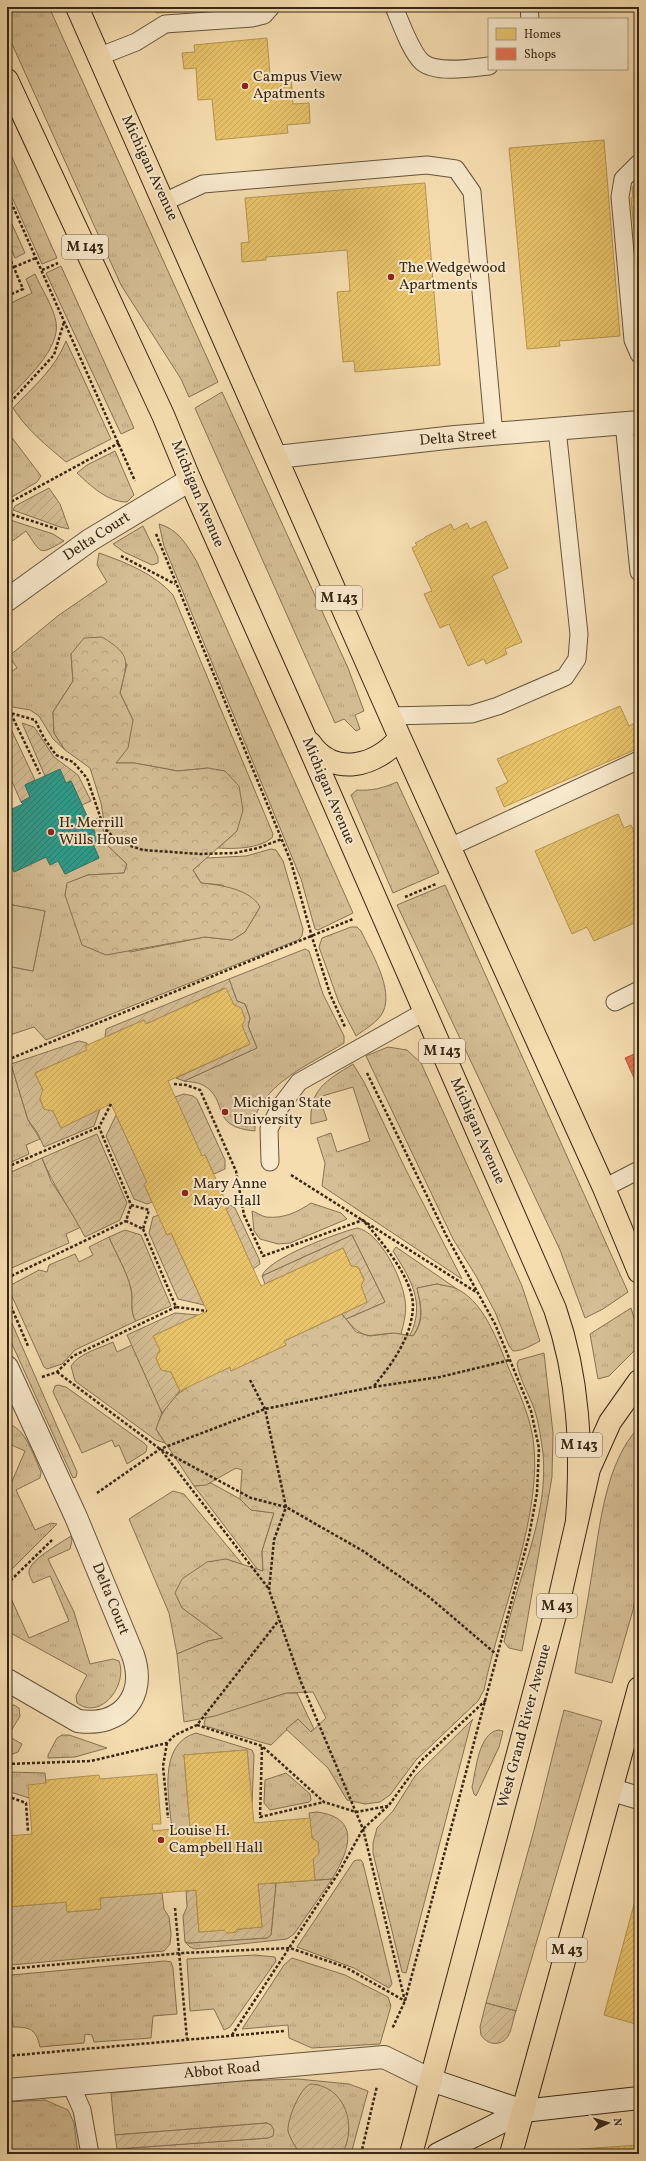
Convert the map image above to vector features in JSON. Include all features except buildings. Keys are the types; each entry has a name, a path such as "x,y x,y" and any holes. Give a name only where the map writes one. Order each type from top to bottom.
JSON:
{"main road":[{"name":"Michigan Avenue","path":"77,7 98,57 278,457 400,738 604,1188 639,1272"},
{"name":"Michigan Avenue","path":"7,80 163,415 190,480 303,734 378,908 543,1280 565,1338 579,1423 580,1474 577,1520"},
{"path":"303,734 316,752 323,758 349,764 364,763 378,758 390,749 400,738"},
{"name":"West Grand River Avenue","path":"431,2080 560,1596 589,1469 610,1422 639,1381"},
{"name":"M 43","path":"511,2154 639,1688"},
{"name":"M 43","path":"411,2154 431,2080"}],"street":[{"name":"Delta Street","path":"278,457 557,428 631,422"},
{"name":"Delta Court","path":"7,600 90,540 190,480"},
{"name":"Delta Court","path":"7,1370 79,1524 133,1655 138,1677 136,1688 124,1709 103,1722 91,1723 78,1721 7,1680"},
{"path":"612,1790 639,1798"},
{"path":"384,2057 431,2080 523,2111"},
{"name":"Abbot Road","path":"7,2090 384,2057"},
{"path":"438,2154 523,2111 639,2098"}],"lane":[{"path":"98,57 136,42 165,24 252,18 264,15 271,7"},
{"path":"394,7 410,43 423,62 441,69 488,66"},
{"path":"529,7 530,18"},
{"path":"639,163 623,179 620,197 633,340 639,354"},
{"path":"164,202 203,184 427,165 456,169 472,192 494,435"},
{"path":"631,422 639,572"},
{"path":"391,716 472,714 498,706 565,677 576,659 579,634 557,428"},
{"path":"450,848 639,760"},
{"path":"615,1002 639,990"},
{"path":"270,1162 269,1129 280,1107 299,1082 424,1012"},
{"path":"604,1188 639,1170"},
{"path":"71,2085 82,2110 90,2154"}],"path":[{"path":"7,193 145,506 292,862 312,937 330,994 446,1235 495,1324 531,1411 539,1448 537,1493 529,1536 496,1654 487,1700 405,2001 391,2032 384,2057 361,2154"},
{"path":"7,252 23,289 7,296"},
{"path":"14,267 36,258"},
{"path":"42,270 58,263"},
{"path":"7,406 54,356 64,322"},
{"path":"7,504 118,443"},
{"path":"7,712 35,720 44,738 56,755 73,762 87,778 104,828 119,842 143,850 200,854 235,852 258,848 282,840"},
{"path":"11,713 40,774"},
{"path":"7,1060 312,937 461,873"},
{"path":"174,1084 186,1085 200,1090 236,1171 244,1215 263,1256 363,1220"},
{"path":"7,1167 99,1126 111,1104"},
{"path":"7,1278 126,1221 131,1205 99,1126"},
{"path":"270,1162 478,1293"},
{"path":"131,1205 149,1210 143,1229 176,1307"},
{"path":"363,1220 387,1248 406,1281 413,1306 406,1338 390,1366 373,1387"},
{"path":"126,1221 143,1229"},
{"path":"41,1377 58,1372 73,1356 176,1307 207,1311"},
{"path":"97,1493 160,1449 265,1409 373,1387 440,1377 510,1360"},
{"path":"58,1372 160,1449 251,1498 286,1507 363,1551 428,1596 496,1654"},
{"path":"250,1380 265,1409 286,1507 274,1540 269,1590"},
{"path":"160,1449 269,1590 301,1682 363,1829 405,2001"},
{"path":"168,1818 163,1766 168,1743 175,1735 197,1725 279,1620"},
{"path":"232,2035 339,1872 363,1829 389,1805 421,1762 487,1700"},
{"path":"197,1725 262,1746 324,1802 356,1812 389,1805"},
{"path":"7,1764 91,1761 168,1743"},
{"path":"262,1746 260,1816 324,1802"},
{"path":"7,1796 26,1803 28,1831"},
{"path":"175,1908 187,2039"},
{"path":"7,1969 179,1953 290,1948 345,1967 405,2001"},
{"path":"7,2056 284,2031"}],"green space":[{"path":"7,7 49,7 218,382 189,397 181,379 121,285 7,33"},
{"path":"7,146 57,258 42,264 7,186"},
{"path":"7,213 25,253 15,258 7,238"},
{"path":"61,266 134,428 121,434 46,273"},
{"path":"35,274 55,316 56,332 53,343 40,364 7,400 7,305 32,293 26,279"},
{"path":"66,341 111,439 66,462 30,430 13,408 50,369"},
{"path":"222,392 348,668 364,711 355,715 360,729 356,731 344,719 335,723 195,408"},
{"path":"7,434 13,439 41,476 37,482 7,500"},
{"path":"115,451 134,495 127,502 113,499 99,492 77,473 87,465"},
{"path":"49,488 60,504 69,529 13,510 15,506"},
{"path":"7,519 53,534 64,541 49,549 41,550 26,531 7,545"},
{"path":"159,524 166,526 181,538 197,562 353,913 318,930 315,929 301,879 164,546"},
{"path":"143,526 158,557 158,563 152,565 124,552 113,544"},
{"path":"99,553 119,560 149,575 173,595 273,834 272,838 266,842 246,848 218,848 237,831 208,768 178,771 134,763 116,763 133,720 120,693 127,664 71,654 73,681 53,712 54,733 65,750 53,739 39,716 30,710 7,706 7,674 17,668 9,656 59,615 107,582 97,565"},
{"path":"102,637 119,649 125,660 126,666 120,693 133,720 128,748 116,763 134,763 178,771 208,768 225,771 239,786 243,810 237,831 193,870 201,883 217,885 242,892 255,901 260,907 245,932 232,940 205,937 106,955 82,945 65,895 67,883 88,875 124,873 127,864 108,846 101,803 90,768 65,750 54,733 53,712 73,681 71,654 84,638"},
{"path":"22,723 34,727 54,757 78,775 91,801 82,805 71,781 66,783 45,776"},
{"path":"7,727 11,729 35,780 25,785 30,797 21,802 7,770"},
{"path":"397,782 439,873 393,893 351,795 357,790 377,789"},
{"path":"98,818 106,836 108,846 127,864 124,873 88,875 68,883 65,895 130,952 205,937 232,940 245,932 260,907 222,885 201,883 193,870 206,858 246,856 271,849 276,850 283,861 303,929 302,936 298,940 46,1040 34,1027 7,1036 7,966 33,971 45,911 7,904 7,856 14,872 46,857 50,865 58,861 65,874 99,858 93,844 99,841 90,821"},
{"path":"445,885 628,1292 603,1309 585,1318 560,1250 397,905"},
{"path":"7,904 45,911 33,971 7,966"},
{"path":"351,927 357,927 361,931 380,971 386,993 386,1003 381,1016 356,1036 339,1003 319,947 322,938"},
{"path":"305,949 309,951 323,994 344,1036 344,1043 296,1071 274,1089 265,1099 257,1112 255,1131 240,1128 231,1124 225,1119 216,1098 211,1091 201,1084 184,1081 257,1048 248,1026 250,1018 245,1004 237,1001 229,979"},
{"path":"229,979 237,1001 245,1004 250,1018 248,1026 257,1048 184,1081 176,1078 250,1044 242,1026 245,1018 241,1008 234,1005 225,988 146,1024 144,1020 105,1037 106,1029"},
{"path":"79,1041 87,1043 87,1050 35,1073 43,1090 40,1099 44,1109 53,1111 61,1128 100,1109 94,1126 44,1147 37,1132 28,1120 11,1064"},
{"path":"388,1047 407,1050 421,1063 522,1286 540,1341 527,1348 513,1351 509,1346 495,1312 476,1276 453,1239 366,1056"},
{"path":"11,1064 28,1120 40,1139 26,1145 29,1154 7,1164 7,1065"},
{"path":"353,1064 364,1082 406,1170 462,1279 322,1186 325,1163 317,1138 331,1133 337,1152 370,1141 353,1087 319,1097 327,1120 311,1124 311,1112 316,1094 327,1081"},
{"path":"184,1094 193,1096 197,1099 225,1160 225,1169 214,1174 205,1155 202,1156 175,1097"},
{"path":"116,1115 147,1182 144,1184 152,1202 147,1204 134,1199 106,1136"},
{"path":"97,1134 127,1203 120,1220 85,1237 51,1178 42,1158"},
{"path":"42,1158 51,1181 81,1227 66,1234 69,1243 7,1270 7,1174"},
{"path":"311,1203 341,1213 347,1219 290,1243 278,1244 260,1239 254,1231 252,1211 266,1217 278,1217 296,1212"},
{"path":"230,1205 235,1208 259,1259 260,1264 253,1269 226,1209"},
{"path":"159,1215 167,1235 171,1233 204,1305 178,1299 149,1233 153,1217"},
{"path":"357,1228 366,1231 374,1238 382,1247 395,1269 406,1304 401,1334 392,1333 372,1336 366,1335 360,1333 346,1319 385,1302 352,1235 262,1276 267,1269 290,1254 335,1235"},
{"path":"125,1230 141,1235 171,1306 136,1321 132,1309 132,1293 129,1282 109,1237"},
{"path":"352,1235 385,1302 346,1319 342,1314 367,1302 361,1286 364,1279 358,1267 351,1266 343,1248 265,1284 262,1276"},
{"path":"109,1237 129,1282 132,1293 132,1309 136,1321 75,1350 62,1364 47,1369 44,1367 11,1294 11,1285 39,1270 47,1272 49,1265 75,1254 79,1262 93,1255 89,1247"},
{"path":"396,1247 457,1289 437,1284 417,1288 421,1313 419,1324 413,1336 410,1335 415,1323 416,1301 410,1281 393,1251"},
{"path":"437,1284 455,1288 472,1300 485,1316 498,1343 520,1394 531,1427 535,1468 532,1499 518,1564 484,1690 478,1701 416,1760 390,1795 380,1802 365,1804 347,1800 328,1768 286,1729 298,1719 311,1732 326,1718 313,1692 286,1693 215,1716 184,1722 177,1654 208,1641 223,1638 182,1608 175,1593 182,1579 207,1562 226,1559 263,1571 262,1551 274,1513 251,1510 240,1499 242,1470 236,1468 206,1485 194,1486 156,1429 161,1416 168,1405 184,1389 230,1367 231,1371 286,1345 284,1341 342,1314 356,1332 370,1336 394,1333 413,1336 421,1319 421,1307 417,1288"},
{"path":"631,1308 639,1334 639,1346 609,1376 598,1379 590,1334"},
{"path":"7,1312 77,1472 76,1477 73,1478 7,1333"},
{"path":"175,1313 198,1315 153,1336 160,1350 156,1358 161,1370 171,1372 180,1391 162,1413 127,1335"},
{"path":"113,1342 117,1352 132,1345 162,1413 156,1429 165,1443 156,1440 75,1381 71,1366 74,1362 84,1355"},
{"path":"544,1353 553,1433 552,1477 522,1651 509,1648 504,1642 509,1618 536,1525 544,1477 543,1453 538,1421 520,1375 517,1363 519,1360"},
{"path":"58,1385 66,1387 144,1443 147,1446 146,1452 127,1464 119,1445 115,1447 112,1440 82,1453 53,1392 55,1386"},
{"path":"7,1424 19,1430 24,1436 41,1472 40,1478 16,1490 35,1530 51,1523 57,1524 7,1574 7,1493 25,1451 7,1443"},
{"path":"639,1427 639,1580 633,1610 612,1683 575,1673 601,1516 606,1496 618,1458"},
{"path":"211,1483 240,1499 251,1510 274,1513 262,1551 263,1571 258,1570 194,1486"},
{"path":"173,1491 184,1494 243,1565 226,1559 182,1608 224,1638 208,1641 177,1654 169,1613 129,1519"},
{"path":"71,1536 72,1540 70,1549 48,1559 74,1612 90,1664 113,1659 119,1661 121,1670 120,1680 116,1690 103,1704 95,1707 86,1707 77,1703 76,1696 87,1675 7,1631 7,1593 9,1594 29,1638 69,1621 50,1576 33,1583 29,1572 30,1568 37,1560 49,1550"},
{"path":"286,1693 297,1693 314,1729 310,1732 298,1719 271,1745 205,1726 204,1723 206,1717"},
{"path":"14,1705 19,1708 20,1716 8,1736 22,1744 18,1752 7,1756 7,1707"},
{"path":"564,1710 602,1721 516,2011 486,2003 534,1830"},
{"path":"473,1719 406,1973 402,1972 373,1853 373,1843 377,1828 393,1811 415,1776"},
{"path":"498,1730 503,1731 499,1747 476,1796 472,1787 479,1754 486,1738 491,1733"},
{"path":"196,1733 252,1750 254,1755 252,1805 247,1750 184,1755 190,1827 172,1829 168,1788 170,1760 175,1748 184,1739"},
{"path":"62,1735 69,1735 107,1748 75,1757 48,1758 48,1755 57,1738"},
{"path":"7,1772 45,1773 46,1783 29,1798 7,1791"},
{"path":"286,1773 310,1794 311,1800 309,1802 270,1810 264,1803 265,1780"},
{"path":"317,1812 331,1815 341,1821 346,1828 348,1837 347,1847 332,1879 315,1880 313,1859 319,1853 318,1842 312,1838 309,1813"},
{"path":"361,1860 363,1863 392,1984 389,1988 354,1968 297,1947 354,1861"},
{"path":"332,1879 294,1934 287,1939 195,1949 190,1947 185,1942 267,1938 271,1935 276,1883"},
{"path":"276,1883 271,1935 267,1938 185,1942 183,1916 187,1907 186,1891 196,1890 199,1932 224,1930 227,1933 236,1932 238,1929 262,1927 258,1884"},
{"path":"162,1893 164,1909 169,1917 171,1934 170,1944 164,1951 11,1965 7,1964 7,1907 66,1902 68,1912 100,1909 100,1898"},
{"path":"255,1955 275,1957 276,1961 230,2027 224,2030 214,2009 190,2011 187,1959"},
{"path":"292,1958 345,1975 388,1997 391,2006 380,2044 312,2048 289,2038 288,2025 242,2029 284,1965"},
{"path":"165,1961 171,1962 173,1968 177,2014 153,2016 151,2038 94,2042 92,2035 85,2034 84,2043 40,2047 36,2036 31,2030 13,2027 8,1977 11,1975"},
{"path":"486,2003 516,2011 508,2036 502,2042 490,2043 481,2035 480,2027"},
{"path":"298,2079 349,2084 368,2091 351,2154 342,2154 344,2150 291,2138 300,2154 117,2154 117,2149 268,2138 267,2123 115,2135 111,2093 240,2081"},
{"path":"311,2084 323,2086 332,2092 340,2100 345,2109 349,2132 347,2143 342,2154 300,2154 290,2137 288,2126 295,2104 307,2086"},
{"path":"45,2100 68,2110 74,2123 78,2154 7,2154 7,2102"},
{"path":"267,2123 271,2125 274,2130 273,2136 268,2138 117,2149 115,2135"}],"place":[{"name":"Campus View Apatments","path":"245,86"},
{"name":"The Wedgewood Apartments","path":"391,277"},
{"name":"H. Merrill Wills House","path":"51,832"},
{"name":"Michigan State University","path":"225,1112"},
{"name":"Mary Anne Mayo Hall","path":"185,1193"},
{"name":"Louise H. Campbell Hall","path":"161,1840"}]}
